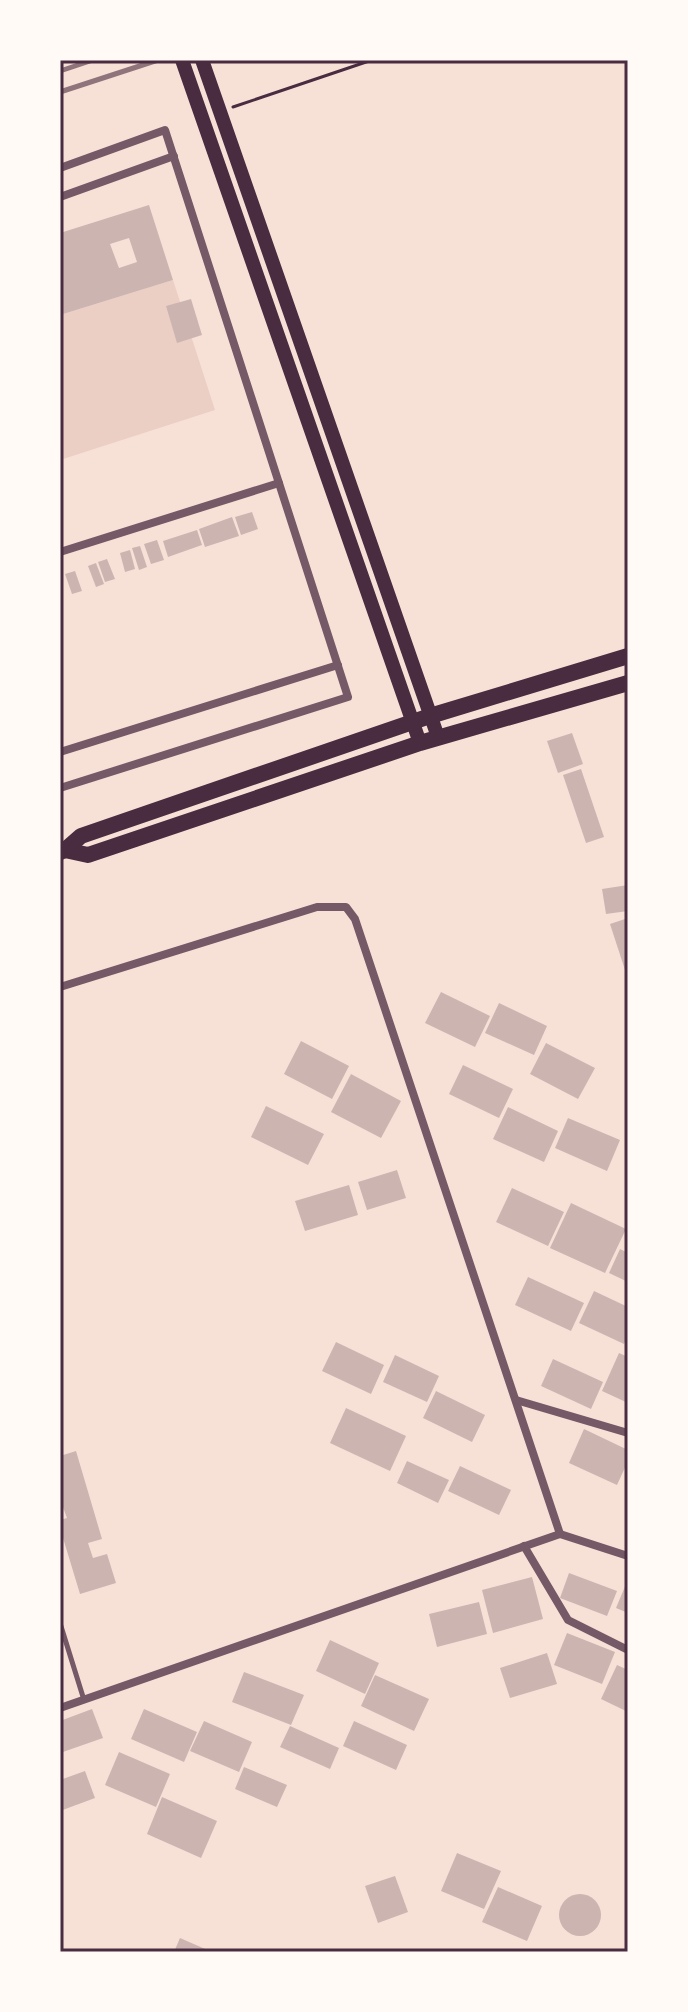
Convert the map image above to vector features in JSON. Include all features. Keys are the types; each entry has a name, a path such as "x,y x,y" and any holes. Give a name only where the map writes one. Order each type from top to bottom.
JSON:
{"main road":[{"path":"182,60 420,743"},
{"path":"202,60 438,737"},
{"path":"63,851 81,836 430,716 628,656"},
{"path":"63,851 88,855 438,737 628,683"}],"street":[{"path":"60,168 165,130 348,697 60,788"},
{"path":"60,197 174,156"},
{"path":"60,552 279,483"},
{"path":"60,752 338,665"},
{"path":"60,987 317,907 346,907 355,919 560,1534"},
{"path":"516,1400 628,1433"},
{"path":"60,1708 560,1534 628,1556"},
{"path":"524,1546 568,1620 628,1650"}],"lane":[{"path":"60,1623 84,1700"}],"path":[{"path":"225,110 372,60"}],"shaded area":[{"path":"173,280 215,410 60,460 60,315"}],"building":[{"path":"149,205 173,280 60,315 60,233","holes":["129,238 137,262 119,268 110,244"]},
{"path":"191,299 202,335 177,343 166,306"},
{"path":"252,512 258,529 241,535 235,517"},
{"path":"232,517 239,536 205,547 199,529"},
{"path":"197,530 202,545 168,557 163,541"},
{"path":"157,540 164,560 151,564 144,544"},
{"path":"140,546 147,567 139,570 132,548"},
{"path":"130,550 135,569 125,572 120,553"},
{"path":"107,559 115,579 105,582 98,562"},
{"path":"96,563 104,584 96,587 88,566"},
{"path":"75,571 82,591 72,594 65,574"},
{"path":"572,733 583,764 558,773 547,741"},
{"path":"581,769 604,837 586,843 563,775"},
{"path":"628,885 628,911 606,914 602,889"},
{"path":"628,918 628,972 626,973 610,924"},
{"path":"441,992 490,1016 475,1047 425,1023"},
{"path":"499,1003 547,1026 534,1055 485,1033"},
{"path":"301,1041 349,1066 332,1099 284,1074"},
{"path":"546,1043 595,1068 578,1099 530,1074"},
{"path":"463,1065 513,1089 499,1118 449,1094"},
{"path":"351,1074 401,1101 381,1138 331,1112"},
{"path":"266,1106 324,1134 308,1165 251,1137"},
{"path":"508,1107 558,1131 544,1162 493,1139"},
{"path":"568,1118 620,1140 607,1171 555,1148"},
{"path":"397,1170 406,1198 367,1210 358,1182"},
{"path":"349,1185 358,1215 305,1231 295,1201"},
{"path":"512,1188 564,1212 548,1246 496,1222"},
{"path":"571,1203 626,1229 605,1273 550,1248"},
{"path":"620,1249 628,1253 628,1282 609,1273"},
{"path":"528,1277 584,1303 571,1331 515,1305"},
{"path":"594,1291 628,1307 628,1335 624,1344 579,1323"},
{"path":"336,1342 384,1365 371,1394 322,1371"},
{"path":"619,1353 628,1357 628,1403 602,1391"},
{"path":"395,1355 439,1376 427,1402 383,1382"},
{"path":"553,1359 603,1382 591,1409 541,1386"},
{"path":"436,1391 485,1415 472,1442 423,1418"},
{"path":"346,1408 406,1436 390,1471 330,1443"},
{"path":"584,1429 628,1450 628,1461 617,1485 569,1463"},
{"path":"76,1451 102,1539 88,1543 93,1558 107,1554 116,1583 80,1594 60,1528 60,1520 67,1518 60,1499 60,1456"},
{"path":"407,1461 449,1480 438,1503 397,1483"},
{"path":"460,1466 511,1490 499,1515 448,1491"},
{"path":"569,1573 617,1591 607,1616 560,1598"},
{"path":"532,1577 543,1619 493,1633 482,1590"},
{"path":"628,1585 628,1613 616,1608"},
{"path":"479,1602 487,1634 437,1647 429,1614"},
{"path":"567,1633 615,1652 602,1684 554,1665"},
{"path":"330,1640 379,1663 365,1694 316,1671"},
{"path":"547,1653 557,1684 510,1698 500,1668"},
{"path":"617,1665 628,1670 628,1712 601,1699"},
{"path":"244,1672 304,1695 291,1725 232,1702"},
{"path":"375,1675 429,1699 414,1731 361,1706"},
{"path":"92,1709 103,1738 60,1753 60,1721"},
{"path":"144,1709 197,1732 184,1762 131,1739"},
{"path":"204,1721 252,1742 239,1772 190,1751"},
{"path":"354,1721 407,1745 396,1770 343,1746"},
{"path":"290,1726 339,1748 330,1769 280,1747"},
{"path":"119,1752 170,1774 156,1807 105,1785"},
{"path":"244,1767 287,1785 277,1807 235,1789"},
{"path":"85,1771 95,1798 60,1811 60,1780"},
{"path":"162,1797 217,1821 201,1858 147,1834"},
{"path":"457,1853 501,1871 484,1909 441,1891"},
{"path":"395,1876 408,1912 378,1923 365,1886"},
{"path":"498,1887 542,1906 527,1941 482,1922"},
{"path":"580,1894 595,1900 601,1915 595,1930 580,1936 565,1930 559,1915 565,1900"},
{"path":"180,1938 212,1952 174,1952"}],"railway":[{"path":"60,71 93,60"},
{"path":"60,92 158,60"}]}
